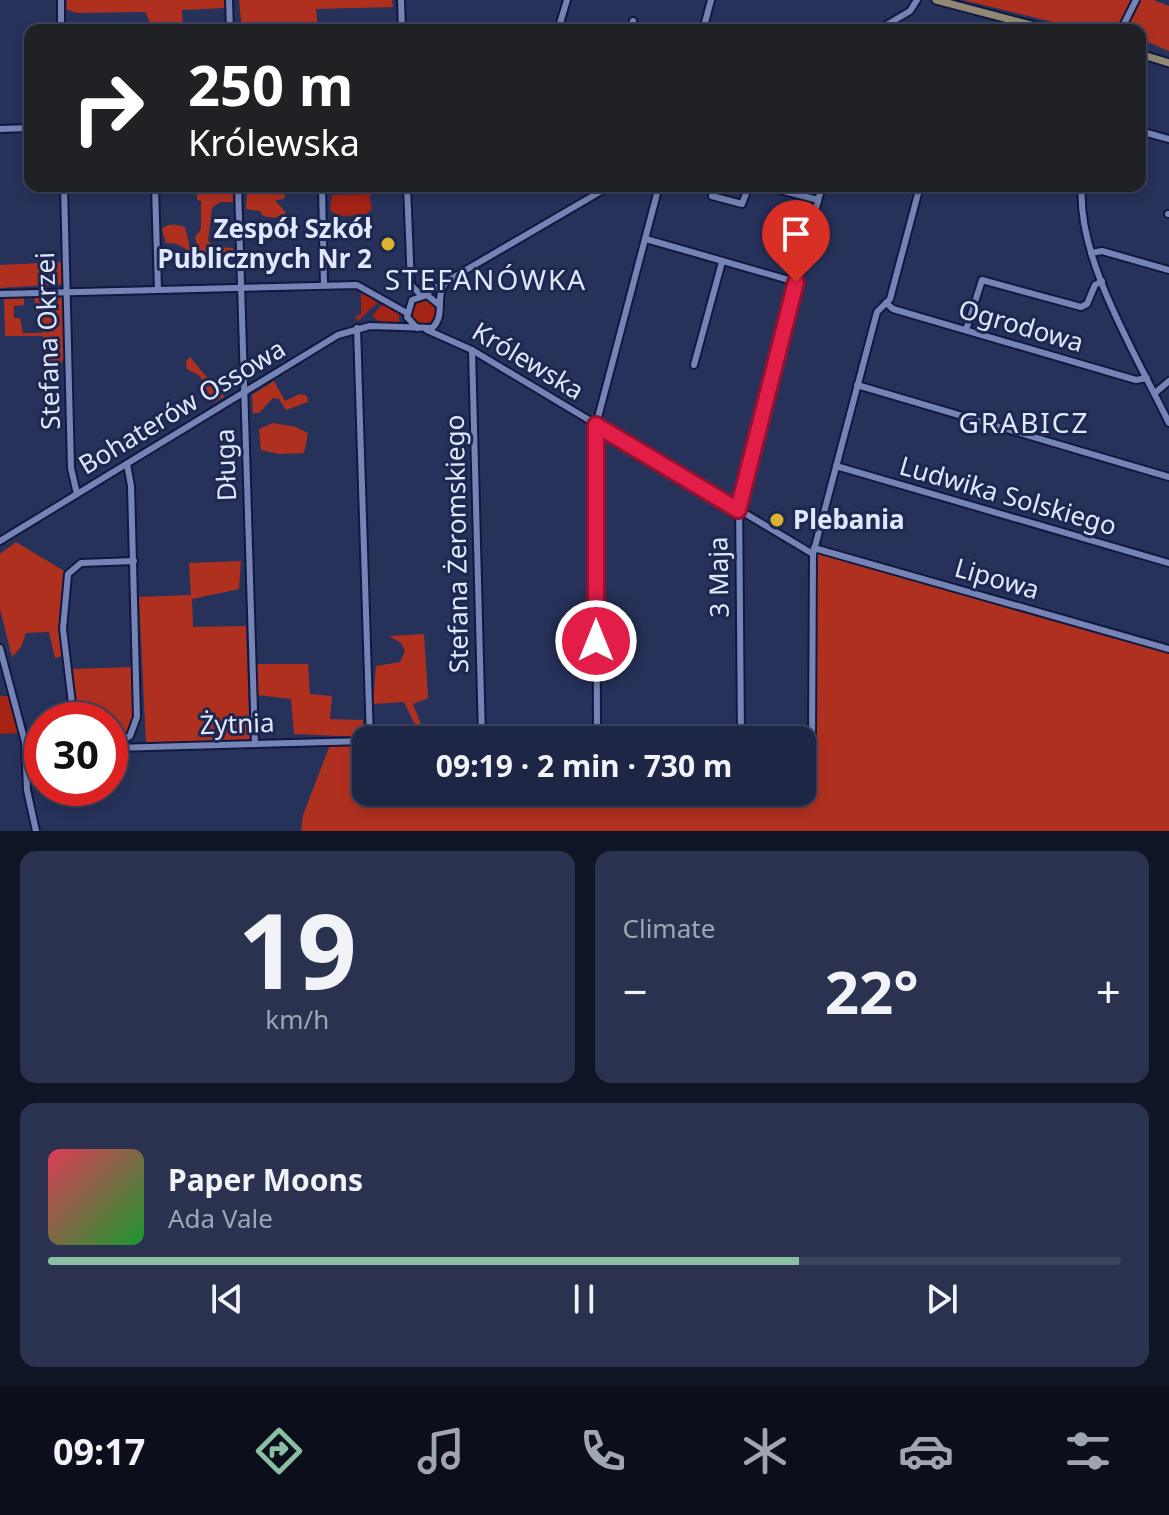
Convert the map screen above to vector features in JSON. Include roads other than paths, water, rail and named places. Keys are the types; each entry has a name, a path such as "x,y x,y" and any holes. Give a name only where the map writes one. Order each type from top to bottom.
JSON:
{"main road":[{"path":"936,0 1025,24"},
{"path":"1146,56 1169,63"}],"street":[{"path":"61,0 61,24"},
{"path":"229,0 230,24"},
{"path":"401,0 402,24"},
{"path":"560,24 567,0"},
{"path":"705,24 711,0"},
{"path":"888,24 910,11 917,0"},
{"path":"1124,24 1136,0"},
{"path":"0,129 24,128"},
{"path":"1146,133 1169,139"},
{"name":"Stefana Okrzei","path":"64,192 71,468 77,494"},
{"path":"155,192 158,290"},
{"name":"Długa","path":"238,192 255,744"},
{"path":"322,192 324,285"},
{"path":"407,192 411,285 438,304"},
{"path":"399,306 409,304 600,192"},
{"path":"597,726 596,425 658,192"},
{"path":"712,196 742,204 747,192"},
{"path":"788,192 818,200"},
{"name":"3 Maja","path":"741,726 738,510 820,192"},
{"path":"812,726 813,551 877,312 886,303 918,192"},
{"path":"1082,192 1081,216 1091,253 1169,423"},
{"path":"646,239 796,282"},
{"path":"1091,253 1102,251 1169,270"},
{"path":"694,365 722,262"},
{"path":"966,330 982,280 1081,307 1087,304 1092,288 1102,281"},
{"path":"447,281 442,287 438,304 440,318 452,339"},
{"path":"0,294 362,285 399,306 417,328 427,330 435,326 440,318"},
{"name":"Ogrodowa","path":"886,303 893,309 1136,380 1147,378"},
{"path":"391,327 407,315 409,304"},
{"path":"357,328 368,726"},
{"name":"Bohaterów Ossowa","path":"0,541 338,335 357,328 417,328"},
{"name":"Królewska","path":"427,330 472,350 738,510 813,551"},
{"name":"Stefana Żeromskiego","path":"472,350 482,726"},
{"path":"1155,393 1169,381"},
{"path":"857,385 1169,477"},
{"path":"127,464 131,473 136,725 128,737"},
{"name":"Ludwika Solskiego","path":"836,466 1169,563"},
{"name":"Lipowa","path":"813,551 1169,649"},
{"path":"72,702 63,629 68,574 81,563 134,561"},
{"path":"0,648 24,742"},
{"name":"Żytnia","path":"128,748 352,741"},
{"path":"31,806 36,831"}],"place":[{"name":"Zespół Szkół Publicznych Nr 2","path":"388,244"},
{"name":"Plebania","path":"777,520"}],"district":[{"name":"STEFANÓWKA","path":"486,280"},
{"name":"GRABICZ","path":"1024,423"}]}
